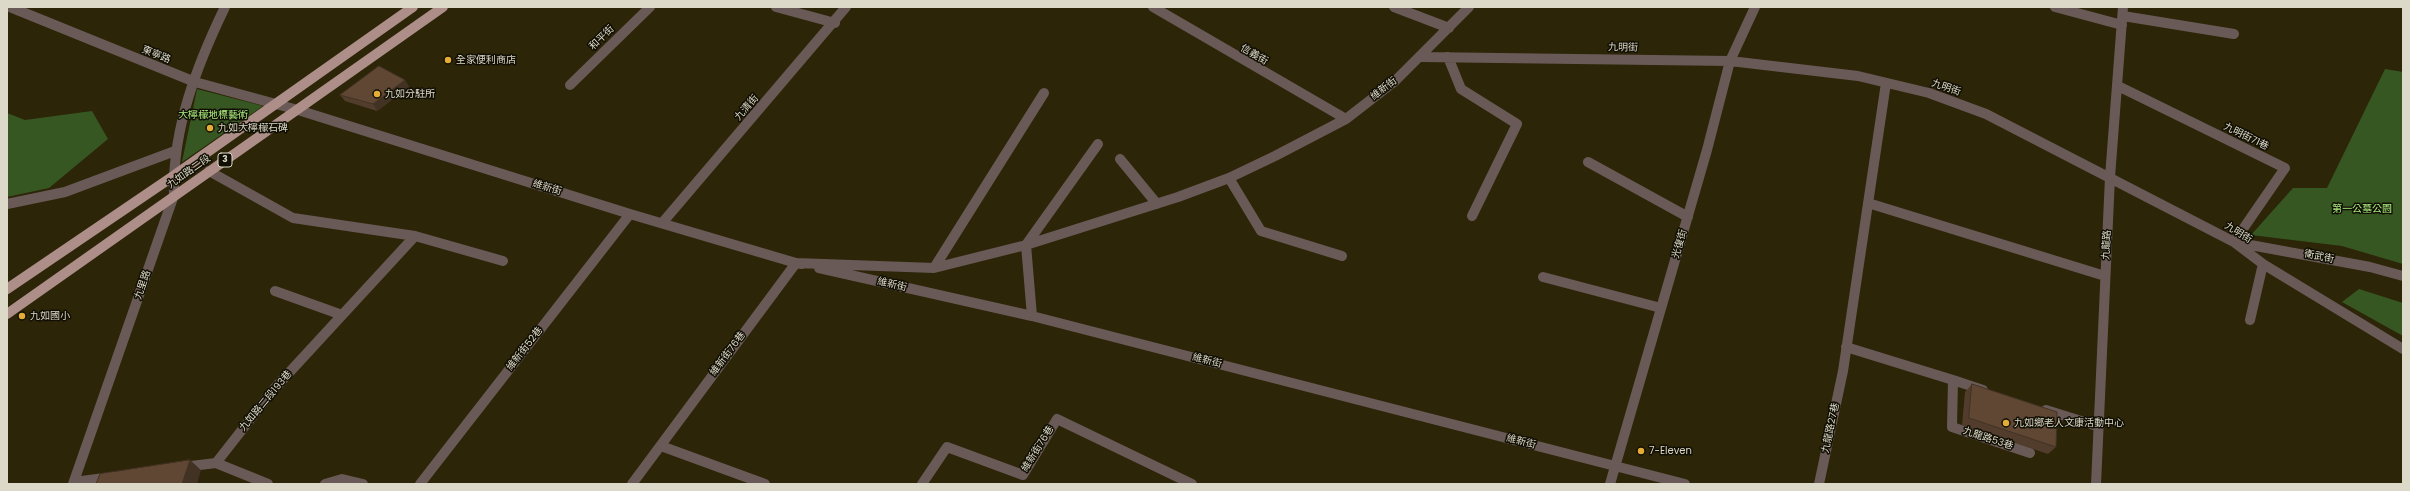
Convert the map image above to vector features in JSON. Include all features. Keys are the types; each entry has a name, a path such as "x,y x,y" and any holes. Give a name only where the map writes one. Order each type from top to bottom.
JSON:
{"main road":[{"name":"九如路二段","path":"7,289 172,177 411,7"},
{"name":"九如路二段","path":"7,314 443,7"}],"street":[{"name":"東寧路","path":"10,7 195,82 298,110"},
{"name":"九里路","path":"74,483 174,195 172,177 175,151 208,40 225,7"},
{"name":"和平街","path":"570,86 650,7"},
{"path":"776,7 835,23"},
{"name":"九清街","path":"662,222 835,23 846,7"},
{"name":"信義街","path":"1153,7 1346,119"},
{"path":"1394,7 1449,28"},
{"name":"維新街","path":"796,263 934,268 1026,245 1157,204 1229,178 1346,119 1395,81 1422,57 1469,7"},
{"name":"光復街","path":"1610,484 1688,217 1730,60 1755,7"},
{"path":"2055,7 2123,16 2234,34"},
{"name":"九龍路","path":"2096,484 2097,426 2110,177 2123,16"},
{"name":"九明街","path":"1422,57 1730,60 1858,76 1929,93 1986,114 2234,242 2263,264 2403,349"},
{"path":"1448,57 1461,89 1517,124 1472,216"},
{"name":"九龍路27巷","path":"1819,484 1843,371 1886,83"},
{"name":"九明街71巷","path":"2118,86 2284,168 2234,242"},
{"path":"934,268 1044,93"},
{"name":"維新街","path":"298,110 630,214 662,222 796,263 1032,316 1616,466"},
{"path":"1032,316 1026,245 1098,144"},
{"path":"7,204 65,192 175,151"},
{"path":"1120,159 1157,204"},
{"path":"1588,162 1688,217"},
{"path":"209,171 293,218 415,236 503,261"},
{"path":"1229,178 1261,231 1342,256"},
{"path":"1868,203 2105,276"},
{"name":"維新街52巷","path":"420,484 630,214"},
{"name":"九如路二段193巷","path":"216,463 274,389 415,236"},
{"name":"衛武街","path":"2234,242 2370,267 2403,276"},
{"name":"維新街76巷","path":"632,484 796,263"},
{"path":"2250,320 2263,264"},
{"path":"1543,277 1661,308"},
{"path":"275,291 342,315"},
{"path":"1846,347 1991,392"},
{"name":"九龍路53巷","path":"1953,380 1952,427 2030,453"},
{"path":"2036,407 2097,426"},
{"name":"維新街76巷","path":"922,484 948,447 1023,475 1057,419 1192,484"},
{"path":"661,446 765,484"},
{"path":"169,469 216,463 268,484"},
{"path":"1616,466 1685,484"},
{"path":"74,483 121,476"},
{"path":"325,484 342,478 363,484"}],"green space":[{"name":"第一公墓公園","path":"2385,69 2403,72 2403,264 2342,246 2251,235 2293,188 2327,188"},
{"name":"大檸檬地標藝術","path":"197,89 263,106 182,162"},
{"path":"92,111 108,139 49,188 7,197 7,113 25,120"},
{"path":"2359,289 2403,303 2403,336 2342,302"}],"building":[{"name":"九如分駐所","path":"379,66 405,80 373,104 340,95"},
{"name":"九如鄉老人文康活動中心","path":"1972,384 2057,412 2056,447 1969,418"},
{"path":"190,460 182,484 96,484 100,474"}],"place":[{"name":"全家便利商店","path":"448,60"},
{"name":"九如分駐所","path":"377,94"},
{"name":"九如大檸檬石碑","path":"210,128"},
{"name":"九如國小","path":"22,316"},
{"name":"九如鄉老人文康活動中心","path":"2006,423"},
{"name":"7-Eleven","path":"1641,451"}]}
